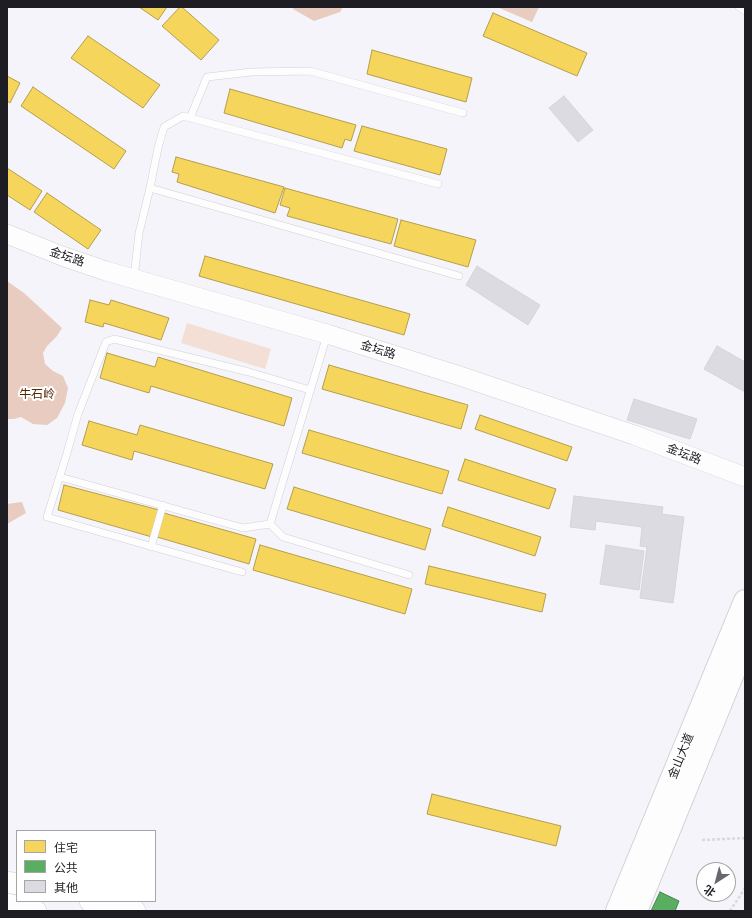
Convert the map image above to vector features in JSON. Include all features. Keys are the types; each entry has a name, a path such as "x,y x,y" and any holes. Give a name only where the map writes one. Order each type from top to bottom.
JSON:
{"highway":[{"name":"金山大道","path":"616,911 745,601"},
{"name":"金山大道","path":"636,911 745,644"}],"main road":[{"name":"金坛路","path":"7,234 62,256 134,279 327,334 460,376 626,433 745,477"},
{"path":"94,902 134,911"},
{"path":"7,904 36,911"}],"lane":[{"path":"739,7 745,11"},
{"path":"190,118 208,77 252,72 310,71 463,113"},
{"path":"134,279 139,233 164,127 184,116 438,184"},
{"path":"150,188 460,276"},
{"path":"270,524 327,334"},
{"path":"242,572 47,517 78,414 106,342 114,339 249,372 310,390"},
{"path":"60,477 243,528 270,524"},
{"path":"151,547 163,505"},
{"path":"270,524 283,537 409,575"}],"path":[{"path":"702,840 745,838"},
{"path":"730,911 745,888"}],"shaded area":[{"path":"187,323 271,349 265,369 181,343"}],"green space":[{"path":"293,7 343,7 340,12 314,21 293,9"},
{"path":"497,7 539,7 532,22"},
{"name":"牛石岭","path":"7,281 24,293 62,328 43,353 45,364 53,371 63,376 68,388 65,403 57,418 47,425 33,424 21,417 7,419"},
{"path":"22,502 26,513 7,524 7,504"}],"building: 住宅":[{"path":"139,7 167,7 158,20"},
{"path":"180,7 182,7 219,40 201,60 162,26"},
{"path":"493,13 587,53 577,76 483,36"},
{"path":"88,36 160,85 143,108 71,58"},
{"path":"372,50 472,78 466,102 367,74"},
{"path":"7,76 20,83 10,103 7,101"},
{"path":"33,87 126,151 114,169 21,106"},
{"path":"230,89 356,125 351,141 345,139 342,148 224,113"},
{"path":"362,126 447,149 440,175 354,151"},
{"path":"176,157 284,187 275,213 177,182 179,174 172,172"},
{"path":"7,168 42,191 30,210 7,195"},
{"path":"285,188 398,219 391,244 287,216 290,208 280,205"},
{"path":"47,193 101,230 88,249 34,212"},
{"path":"401,220 476,240 468,267 394,246"},
{"path":"205,256 410,314 404,335 199,276"},
{"path":"90,300 109,305 111,300 169,318 161,340 104,323 103,327 85,322"},
{"path":"107,353 155,367 158,357 292,398 284,426 151,386 149,393 100,378"},
{"path":"329,365 468,405 461,429 322,389"},
{"path":"480,415 572,447 567,461 475,429"},
{"path":"89,421 137,435 140,425 273,464 265,489 134,451 132,460 82,445"},
{"path":"309,430 449,471 442,494 302,453"},
{"path":"465,459 556,489 549,509 458,480"},
{"path":"64,485 159,510 152,537 58,510"},
{"path":"294,487 431,529 425,550 287,509"},
{"path":"448,507 541,537 535,556 442,526"},
{"path":"164,513 256,539 249,564 157,537"},
{"path":"260,545 412,589 405,614 253,570"},
{"path":"429,566 546,594 542,612 425,584"},
{"path":"432,794 561,826 556,846 427,814"}],"building: 公共":[{"path":"660,892 679,901 675,911 651,911"}],"building: 其他":[{"path":"564,96 593,130 578,142 549,108"},
{"path":"477,266 540,305 528,325 466,285"},
{"path":"717,346 745,362 745,392 704,369"},
{"path":"634,399 697,419 690,439 627,420"},
{"path":"574,496 663,507 662,514 684,517 673,603 640,598 647,547 640,546 642,527 596,521 595,530 570,527"},
{"path":"606,545 644,551 639,590 600,584"}]}
